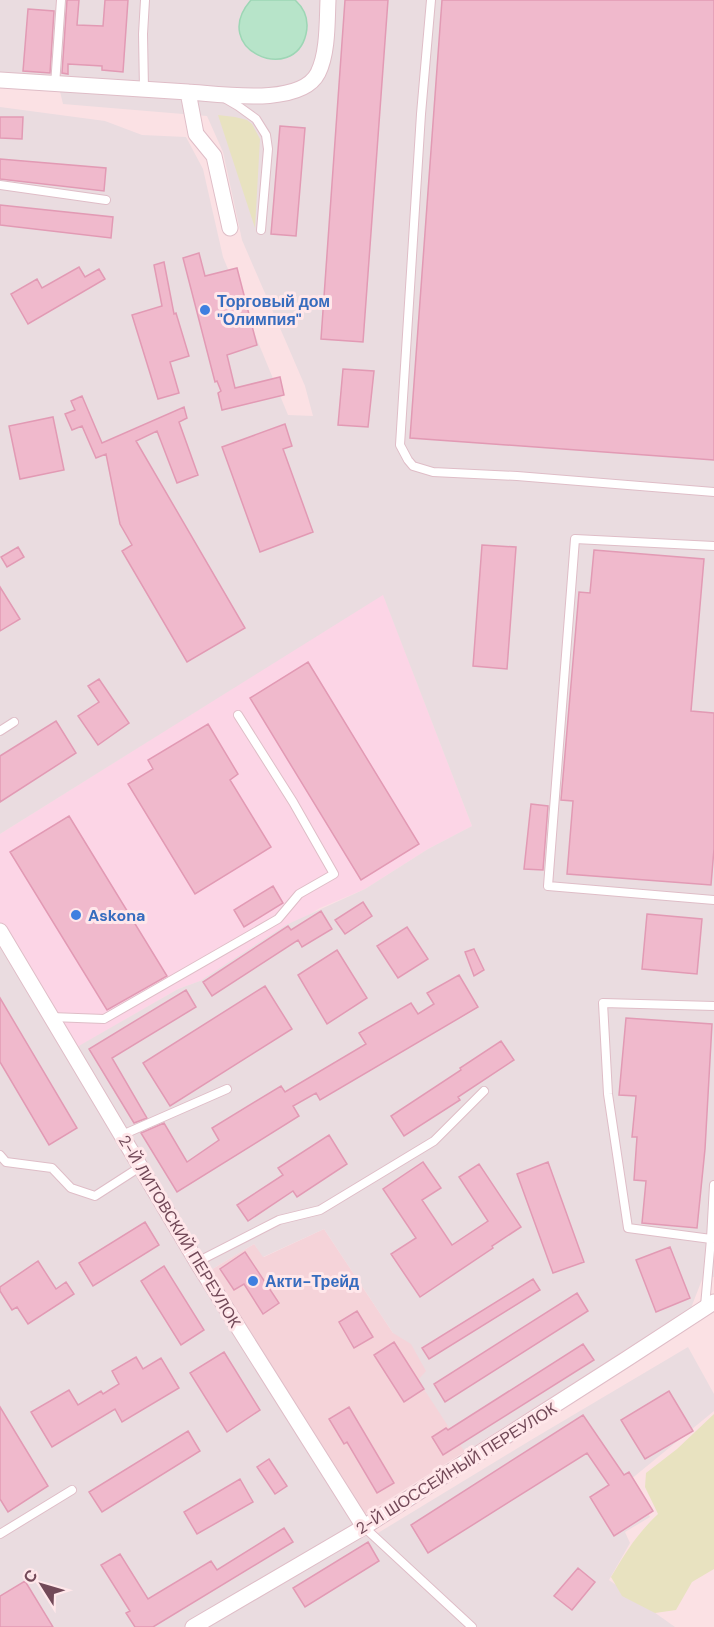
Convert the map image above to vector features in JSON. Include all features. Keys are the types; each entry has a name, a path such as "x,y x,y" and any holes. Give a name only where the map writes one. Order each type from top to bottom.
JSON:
{"street":[{"path":"0,80 214,94 265,96 287,93 308,86 318,73 323,59 328,0"},
{"path":"188,92 196,134 214,156 230,228"},
{"name":"2-Й ЛИТОВСКИЙ ПЕРЕУЛОК","path":"0,931 197,1262 364,1527"},
{"name":"2-Й ШОССЕЙНЫЙ ПЕРЕУЛОК","path":"193,1627 364,1527 710,1305"}],"lane":[{"path":"55,85 61,0"},
{"path":"144,90 145,0"},
{"path":"431,0 400,439 403,452 413,466 433,472 517,476 714,492"},
{"path":"214,94 250,114 260,123 266,135 268,149 261,230"},
{"path":"0,185 106,200"},
{"path":"714,546 575,538 548,886 714,900"},
{"path":"51,1017 104,1019 278,919 299,894 334,874 293,802 237,715"},
{"path":"0,731 14,722"},
{"path":"711,1239 628,1228 608,1094 603,1003 714,1006"},
{"path":"122,1135 227,1089"},
{"path":"197,1262 279,1220 320,1210 434,1141 484,1091"},
{"path":"0,1155 6,1162 52,1168 71,1188 95,1196 140,1167"},
{"path":"710,1305 714,1185"},
{"path":"0,1534 72,1490"},
{"path":"364,1527 472,1627"}],"shaded area":[{"path":"0,0 714,0 714,1277 703,1277 691,1308 465,1452 418,1380 426,1371 411,1344 393,1333 324,1229 263,1257 254,1244 204,1274 373,1536 688,1347 714,1394 714,1411 630,1480 650,1517 625,1532 630,1543 609,1580 675,1627 0,1627 0,926 77,1047 178,989 200,981 286,925 365,889 428,849 472,826 383,595 0,834 0,107 105,121 142,135 186,137 203,169 223,257 288,415 313,416 305,386 242,240 223,152 207,116 63,104 58,83 0,74"},
{"path":"251,0 295,0 301,7 307,24 306,34 298,49 286,58 272,59 258,55 246,46 240,33 241,18"},
{"path":"218,115 247,120 252,124 260,139 255,228"},
{"path":"383,594 472,826 428,849 365,889 320,908 200,981 178,989 76,1048 0,926 0,834"},
{"path":"324,1229 393,1333 622,1353 359,1518 204,1274 254,1244 264,1257"},
{"path":"714,1414 714,1569 692,1582 676,1610 655,1613 622,1596 611,1577 637,1537 658,1514 645,1487 646,1473 677,1449"}],"building":[{"path":"67,0 79,0 77,25 103,26 105,0 128,0 123,72 102,70 102,66 68,64 68,74 62,73"},
{"path":"345,0 388,0 363,342 321,339"},
{"path":"442,0 714,0 714,460 410,438"},
{"path":"28,9 54,11 50,73 23,71"},
{"path":"0,117 23,117 22,139 0,138"},
{"path":"280,126 305,128 296,236 271,234"},
{"path":"0,159 106,168 104,191 0,179"},
{"path":"0,205 113,217 111,238 0,225"},
{"path":"199,253 205,276 237,268 257,345 227,355 235,388 280,377 284,395 222,410 218,393 221,391 217,381 215,382 183,258"},
{"path":"164,262 174,314 176,313 189,356 170,362 179,393 158,399 132,315 162,306 154,265"},
{"path":"79,267 85,277 99,269 105,279 28,324 11,294 37,279 42,288"},
{"path":"343,369 374,371 368,427 338,425"},
{"path":"82,396 102,443 184,407 187,418 179,422 198,475 177,483 157,431 136,441 245,628 187,662 122,551 132,545 120,524 106,454 96,458 82,426 72,430 65,414 75,410 71,401"},
{"path":"53,417 64,470 20,479 9,426"},
{"path":"285,424 292,446 283,449 313,532 260,552 222,447"},
{"path":"482,545 516,547 507,669 473,666"},
{"path":"18,547 24,557 7,567 1,557"},
{"path":"594,550 704,559 691,711 714,713 714,849 711,885 567,874 573,801 561,800 579,592 590,593"},
{"path":"0,587 20,619 0,631"},
{"path":"308,662 419,844 361,880 250,698"},
{"path":"99,679 129,723 98,745 78,716 99,702 88,686"},
{"path":"56,721 76,753 0,802 0,756"},
{"path":"208,724 238,774 230,780 271,847 195,894 128,784 153,769 148,760"},
{"path":"531,804 548,806 543,870 524,869"},
{"path":"69,816 167,976 107,1010 10,852"},
{"path":"273,886 283,903 244,927 234,910"},
{"path":"363,902 372,916 345,934 335,920"},
{"path":"321,911 332,929 302,947 298,940 212,996 203,982 288,926 291,930"},
{"path":"647,914 702,919 697,974 642,969"},
{"path":"407,927 428,959 398,978 377,946"},
{"path":"474,949 484,970 474,976 465,952"},
{"path":"337,950 367,998 327,1024 298,975"},
{"path":"459,975 478,1007 320,1100 316,1093 293,1106 299,1116 177,1192 141,1133 164,1123 187,1162 219,1140 212,1128 281,1086 285,1092 366,1044 359,1033 411,1003 418,1014 434,1004 427,993"},
{"path":"265,986 292,1029 170,1106 143,1063"},
{"path":"186,990 196,1007 112,1058 147,1118 134,1123 89,1049"},
{"path":"0,998 77,1128 49,1145 0,1062"},
{"path":"626,1018 712,1024 705,1149 697,1228 642,1223 646,1181 634,1180 637,1137 632,1137 636,1096 619,1095"},
{"path":"501,1041 514,1060 458,1097 460,1100 404,1136 391,1116"},
{"path":"329,1135 347,1164 297,1197 293,1191 248,1221 237,1205 283,1175 278,1168"},
{"path":"423,1162 441,1188 422,1200 452,1245 488,1221 459,1177 479,1164 521,1227 420,1297 391,1254 416,1238 383,1189"},
{"path":"548,1162 584,1262 553,1273 517,1174"},
{"path":"145,1222 159,1245 93,1286 79,1263"},
{"path":"670,1247 690,1298 656,1312 636,1260"},
{"path":"245,1252 279,1303 263,1314 244,1284 234,1290 220,1269"},
{"path":"38,1261 56,1289 66,1282 74,1294 28,1324 17,1307 12,1310 0,1291 0,1287"},
{"path":"164,1266 204,1330 181,1345 141,1281"},
{"path":"533,1279 540,1290 429,1359 422,1348"},
{"path":"577,1293 588,1311 445,1402 434,1384"},
{"path":"357,1311 373,1337 354,1348 339,1322"},
{"path":"394,1342 424,1389 404,1402 374,1355"},
{"path":"583,1344 594,1360 443,1455 432,1437 446,1428 448,1430"},
{"path":"224,1352 260,1410 227,1432 190,1373"},
{"path":"136,1357 143,1369 161,1358 179,1388 122,1422 115,1409 52,1447 31,1412 69,1390 78,1405 101,1391 103,1394 119,1384 112,1371"},
{"path":"669,1391 693,1431 645,1459 621,1420"},
{"path":"0,1407 48,1486 8,1512 0,1499"},
{"path":"349,1407 394,1483 377,1493 347,1442 344,1444 329,1419"},
{"path":"583,1415 624,1475 629,1472 653,1511 614,1536 590,1497 609,1485 587,1453 428,1553 411,1525"},
{"path":"188,1431 200,1451 102,1512 89,1492"},
{"path":"269,1459 287,1486 275,1494 257,1467"},
{"path":"240,1479 253,1502 197,1534 184,1512"},
{"path":"284,1528 293,1542 153,1627 135,1627 126,1613 130,1611 101,1565 120,1554 148,1599 211,1561 217,1570"},
{"path":"368,1542 379,1561 305,1607 293,1588"},
{"path":"578,1568 595,1582 572,1610 554,1596"},
{"path":"25,1581 53,1627 0,1627 0,1596"}],"place":[{"name":"Торговый дом \"Олимпия\"","path":"205,310"},
{"name":"Askona","path":"76,915"},
{"name":"Акти-Трейд","path":"253,1281"}]}
